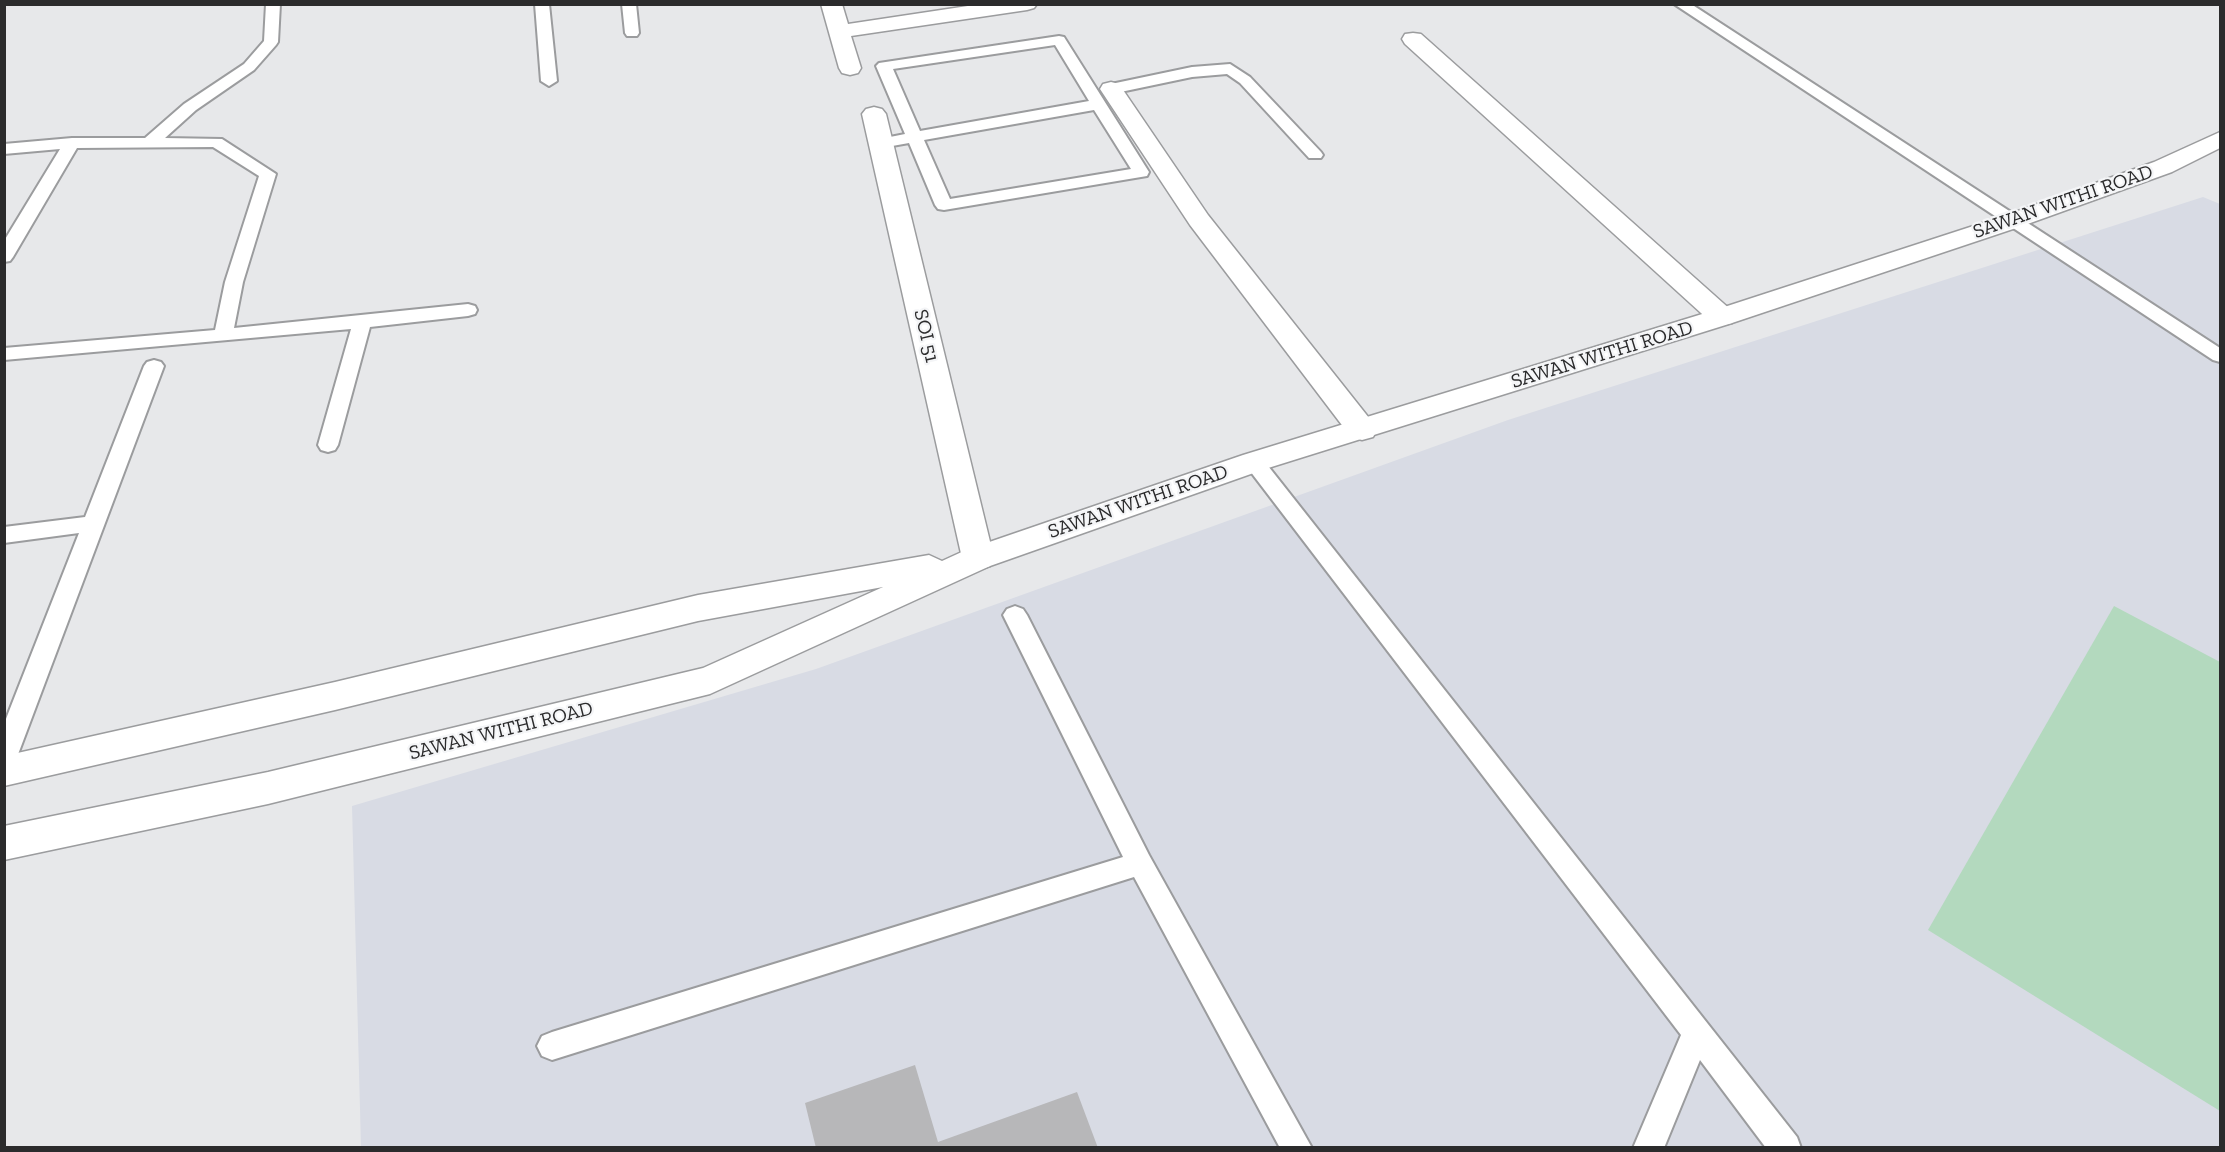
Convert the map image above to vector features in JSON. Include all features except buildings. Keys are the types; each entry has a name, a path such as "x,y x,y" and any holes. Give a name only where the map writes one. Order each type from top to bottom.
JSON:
{"main road":[{"path":"831,4 850,68"},
{"path":"838,32 1027,4"},
{"path":"1413,39 1722,317"},
{"path":"1105,97 1362,430"},
{"name":"SOI 51","path":"874,114 978,558"},
{"name":"SAWAN WITHI ROAD","path":"4,843 268,788 710,680 978,558 1254,462 1722,317 2013,220 2163,167 2220,139"},
{"name":"SAWAN WITHI ROAD","path":"4,771 335,696 698,608 978,558"}],"lane":[{"path":"149,143 190,107 249,67 271,42 273,4"},
{"path":"542,4 549,81"},
{"path":"629,4 632,33"},
{"path":"1681,4 2220,356"},
{"path":"1059,40 1105,97 1141,172 944,205 915,137 884,66 1059,40"},
{"path":"881,143 1105,97 1192,72 1230,69 1245,80 1315,155"},
{"path":"4,149 72,144 216,142 268,174 234,282 222,335"},
{"path":"4,257 72,144"},
{"path":"4,354 362,322 468,310"},
{"path":"328,445 362,322"},
{"path":"4,757 154,366"},
{"path":"1254,462 1786,1148"},
{"path":"4,535 92,524"},
{"path":"1015,615 1140,863 1297,1148"},
{"path":"552,1046 1140,863"},
{"path":"1648,1148 1696,1033"}],"shaded area":[{"path":"2203,197 2220,204 2220,1147 361,1147 352,806 816,669 1508,420"}],"green space":[{"path":"2114,606 2220,662 2220,1111 1928,930"}]}
